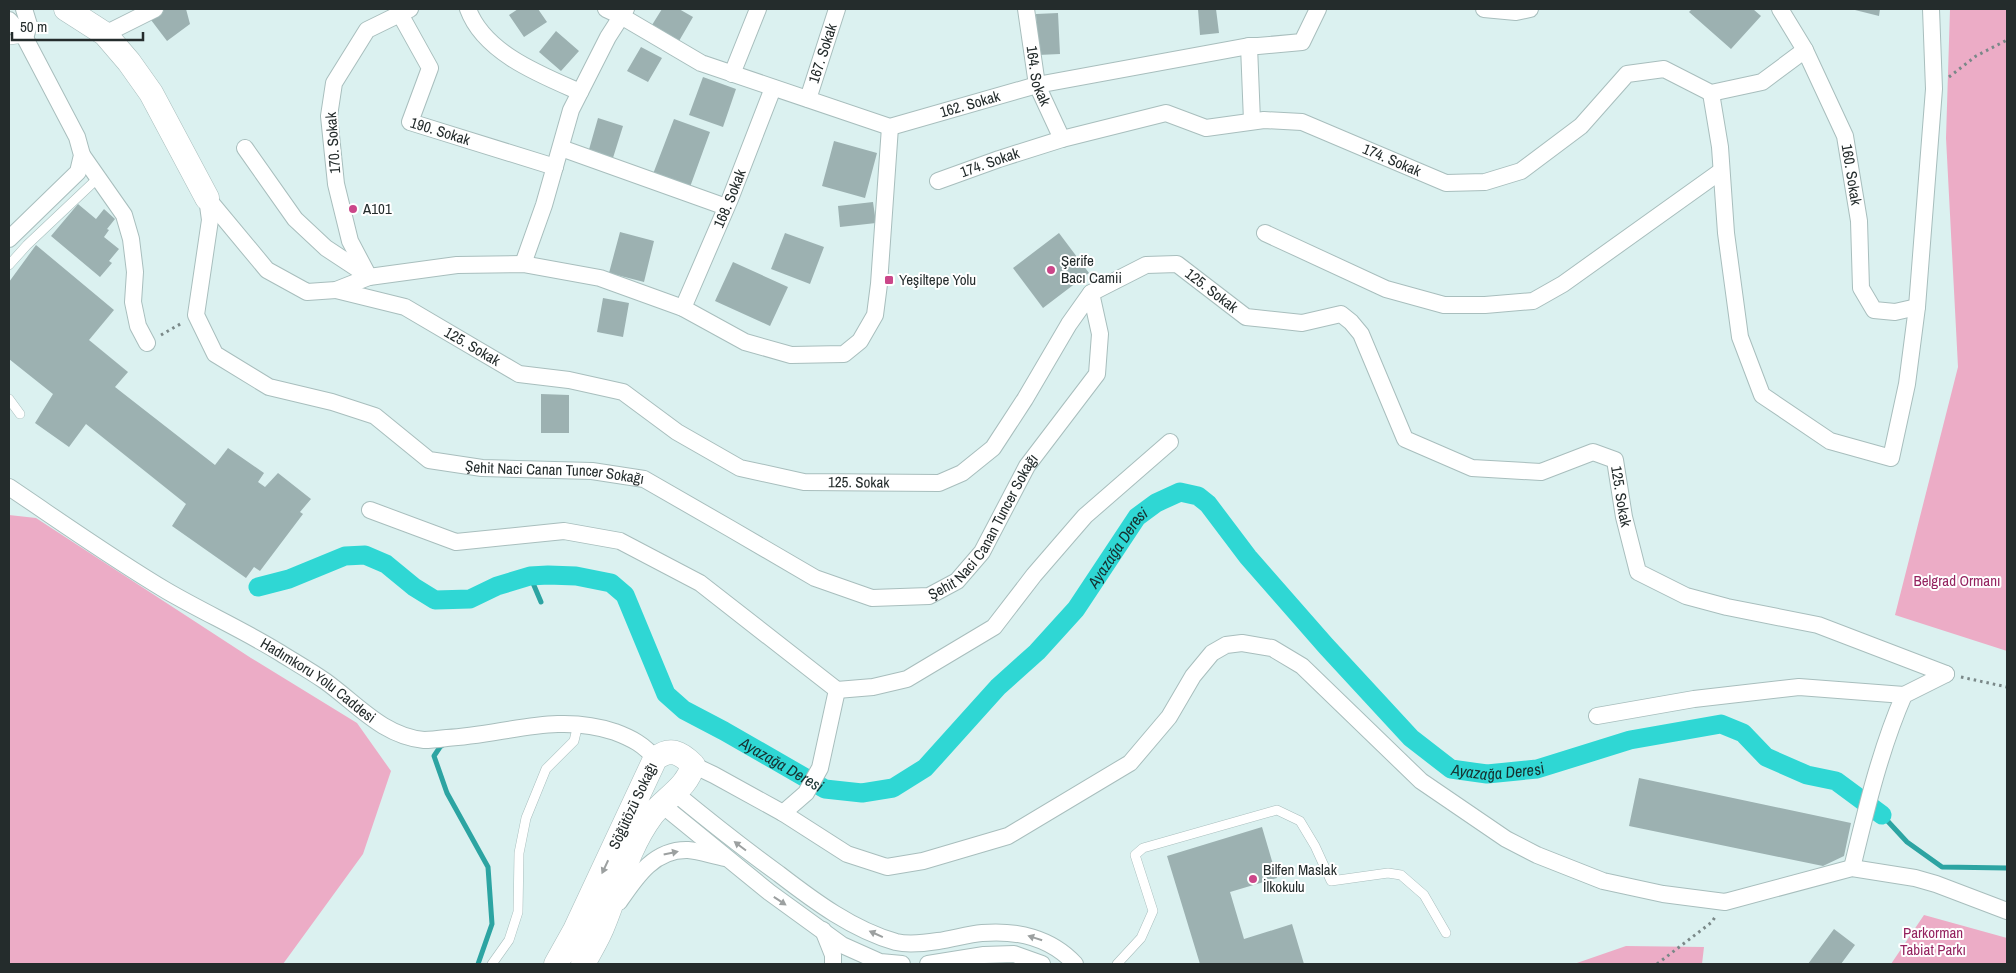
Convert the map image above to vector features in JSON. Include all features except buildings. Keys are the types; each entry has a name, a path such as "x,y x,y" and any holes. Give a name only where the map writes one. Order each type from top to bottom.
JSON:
{"street":[{"path":"17,39 29,25 24,9"},
{"path":"65,9 105,34 129,62 151,93 207,198 267,270 307,292 336,290 369,277 457,265 523,264 600,278 683,308 746,342 791,355 844,354 860,341 875,315 890,127 701,63 624,12 606,9"},
{"path":"105,34 155,9"},
{"path":"468,9 471,17 488,40 530,70 580,92"},
{"path":"732,74 758,9"},
{"name":"167. Sokak","path":"808,99 837,9"},
{"name":"164. Sokak","path":"1026,9 1037,85 1062,138"},
{"name":"162. Sokak","path":"890,127 1037,85 1249,46 1302,42 1318,9"},
{"path":"1484,9 1516,12 1530,9"},
{"name":"160. Sokak","path":"1780,9 1805,50 1845,136 1859,221 1861,288 1874,310 1895,312 1917,307"},
{"path":"1805,50 1762,82 1711,93 1720,147 1726,233 1740,337 1762,395 1830,441 1891,458 1907,384 1917,307 1934,89 1931,9"},
{"name":"190. Sokak","path":"405,11 430,68 410,122 555,167"},
{"name":"170. Sokak","path":"369,277 350,241 336,184 329,116 334,83 367,30 405,11"},
{"path":"523,264 555,167 571,110 608,37 624,12"},
{"path":"9,20 17,39 77,137 82,155 124,215 135,272 133,302 138,326 146,343"},
{"path":"1249,46 1252,121"},
{"name":"174. Sokak","path":"938,181 1062,138 1166,113 1206,128 1264,120 1302,122 1446,183 1484,182 1521,171 1581,126 1627,74 1664,69 1711,93"},
{"name":"168. Sokak","path":"683,308 726,207 773,88"},
{"path":"245,148 295,219 326,248 369,277"},
{"path":"560,148 726,207"},
{"path":"9,239 78,172 82,155"},
{"path":"1265,233 1386,289 1444,305 1485,305 1533,301 1563,284 1722,171"},
{"path":"196,315 210,220 207,198"},
{"name":"125. Sokak","path":"336,290 405,307 519,374 568,380 624,392 677,432 740,468 804,482 939,483 962,473 993,448 1025,399 1069,324 1091,293 1146,265 1177,264 1246,317 1302,323 1341,314 1361,334 1405,439 1472,468 1541,472 1593,452 1614,460 1624,518 1638,572 1686,596 1727,607 1818,625 1946,674"},
{"name":"Şehit Naci Canan Tuncer Sokağı","path":"196,315 215,354 223,359 269,387 332,402 376,416 429,460 482,468 592,471 644,479 814,578 872,598 929,596 957,581 982,552 1027,466 1097,374 1100,334 1091,293"},
{"path":"370,510 456,542 564,531 620,541 700,583 836,690 873,687 907,679 994,627 1034,575 1086,516 1170,442"},
{"name":"Hadımkoru Yolu Caddesi","path":"9,487 167,590 244,630 317,676 384,727 398,734 424,740 558,723 578,724 600,727 636,741 648,749 655,759"},
{"path":"693,765 783,813 847,854 887,867 923,861 1008,836 1130,763 1169,717 1193,676 1212,653 1226,645 1242,642 1272,648 1302,666 1421,781 1506,839 1537,855 1603,881 1663,894 1725,902 1852,868 1915,878 2007,911"},
{"path":"1597,716 1694,699 1799,687 1904,695 1946,674"},
{"path":"783,813 806,793 820,768 836,690"},
{"path":"1852,868 1864,819 1893,720 1904,695"},
{"name":"Söğütözü Sokağı","path":"556,964 575,930 655,759 662,753 672,752 683,755 693,765 685,783 668,798 640,834 623,868 604,924 583,964"},
{"path":"644,784 646,791 668,798 717,828 808,896 850,922 879,936 899,943 926,942 981,933 1014,932 1050,943 1075,964"},
{"path":"668,798 730,859 769,892 842,945 880,962 902,964"},
{"path":"604,924 634,880 659,856 670,852 688,850 730,859"},
{"path":"823,930 833,955 833,964"},
{"path":"928,964 984,955 1014,954 1042,964"}],"lane":[{"path":"9,264 98,178"},
{"path":"9,399 20,414"},
{"path":"492,964 509,940 518,912 519,854 526,818 546,769 574,741 578,724"},
{"path":"1117,964 1140,938 1153,911 1135,855 1143,848 1276,810 1300,821 1332,881 1388,873 1401,875 1424,895 1446,933"}],"path":[{"path":"1934,89 1976,56 2007,40"},
{"path":"146,343 196,315"},
{"path":"1946,674 2007,688"},
{"path":"1657,964 1712,922 1725,902"}],"green space":[{"name":"Belgrad Ormanı","path":"1950,9 2007,9 2007,651 1895,615 1958,367 1946,138"},
{"path":"9,515 36,518 251,658 357,723 391,771 363,854 283,964 9,964"},
{"name":"Parkorman Tabiat Parkı","path":"1924,915 2007,938 2007,964 1891,964"},
{"path":"1626,946 1704,947 1702,964 1574,964"}],"waterway":[{"name":"Ayazağa Deresi","path":"258,587 289,579 345,556 365,555 386,564 414,587 435,600 470,599 497,586 530,576 576,576 611,583 625,595 666,694 684,710 825,789 862,793 893,788 925,768 998,687 1037,652 1076,609 1137,517 1156,503 1180,492 1198,496 1208,504 1248,557 1326,646 1411,738 1451,769 1487,774 1537,769 1630,740 1721,724 1743,733 1766,757 1807,775 1836,781 1882,815"},
{"path":"530,576 541,602"},
{"path":"446,743 440,747 434,756 447,793 488,867 492,924 478,964"},
{"name":"Ayazağa Deresi","path":"1882,815 1907,842 1942,867 2007,868"}],"place":[{"name":"A101","path":"353,209"},
{"name":"Şerife Bacı Camii","path":"1051,270"},
{"name":"Yeşiltepe Yolu","path":"889,280"},
{"name":"Bilfen Maslak İlkokulu","path":"1253,879"}]}
